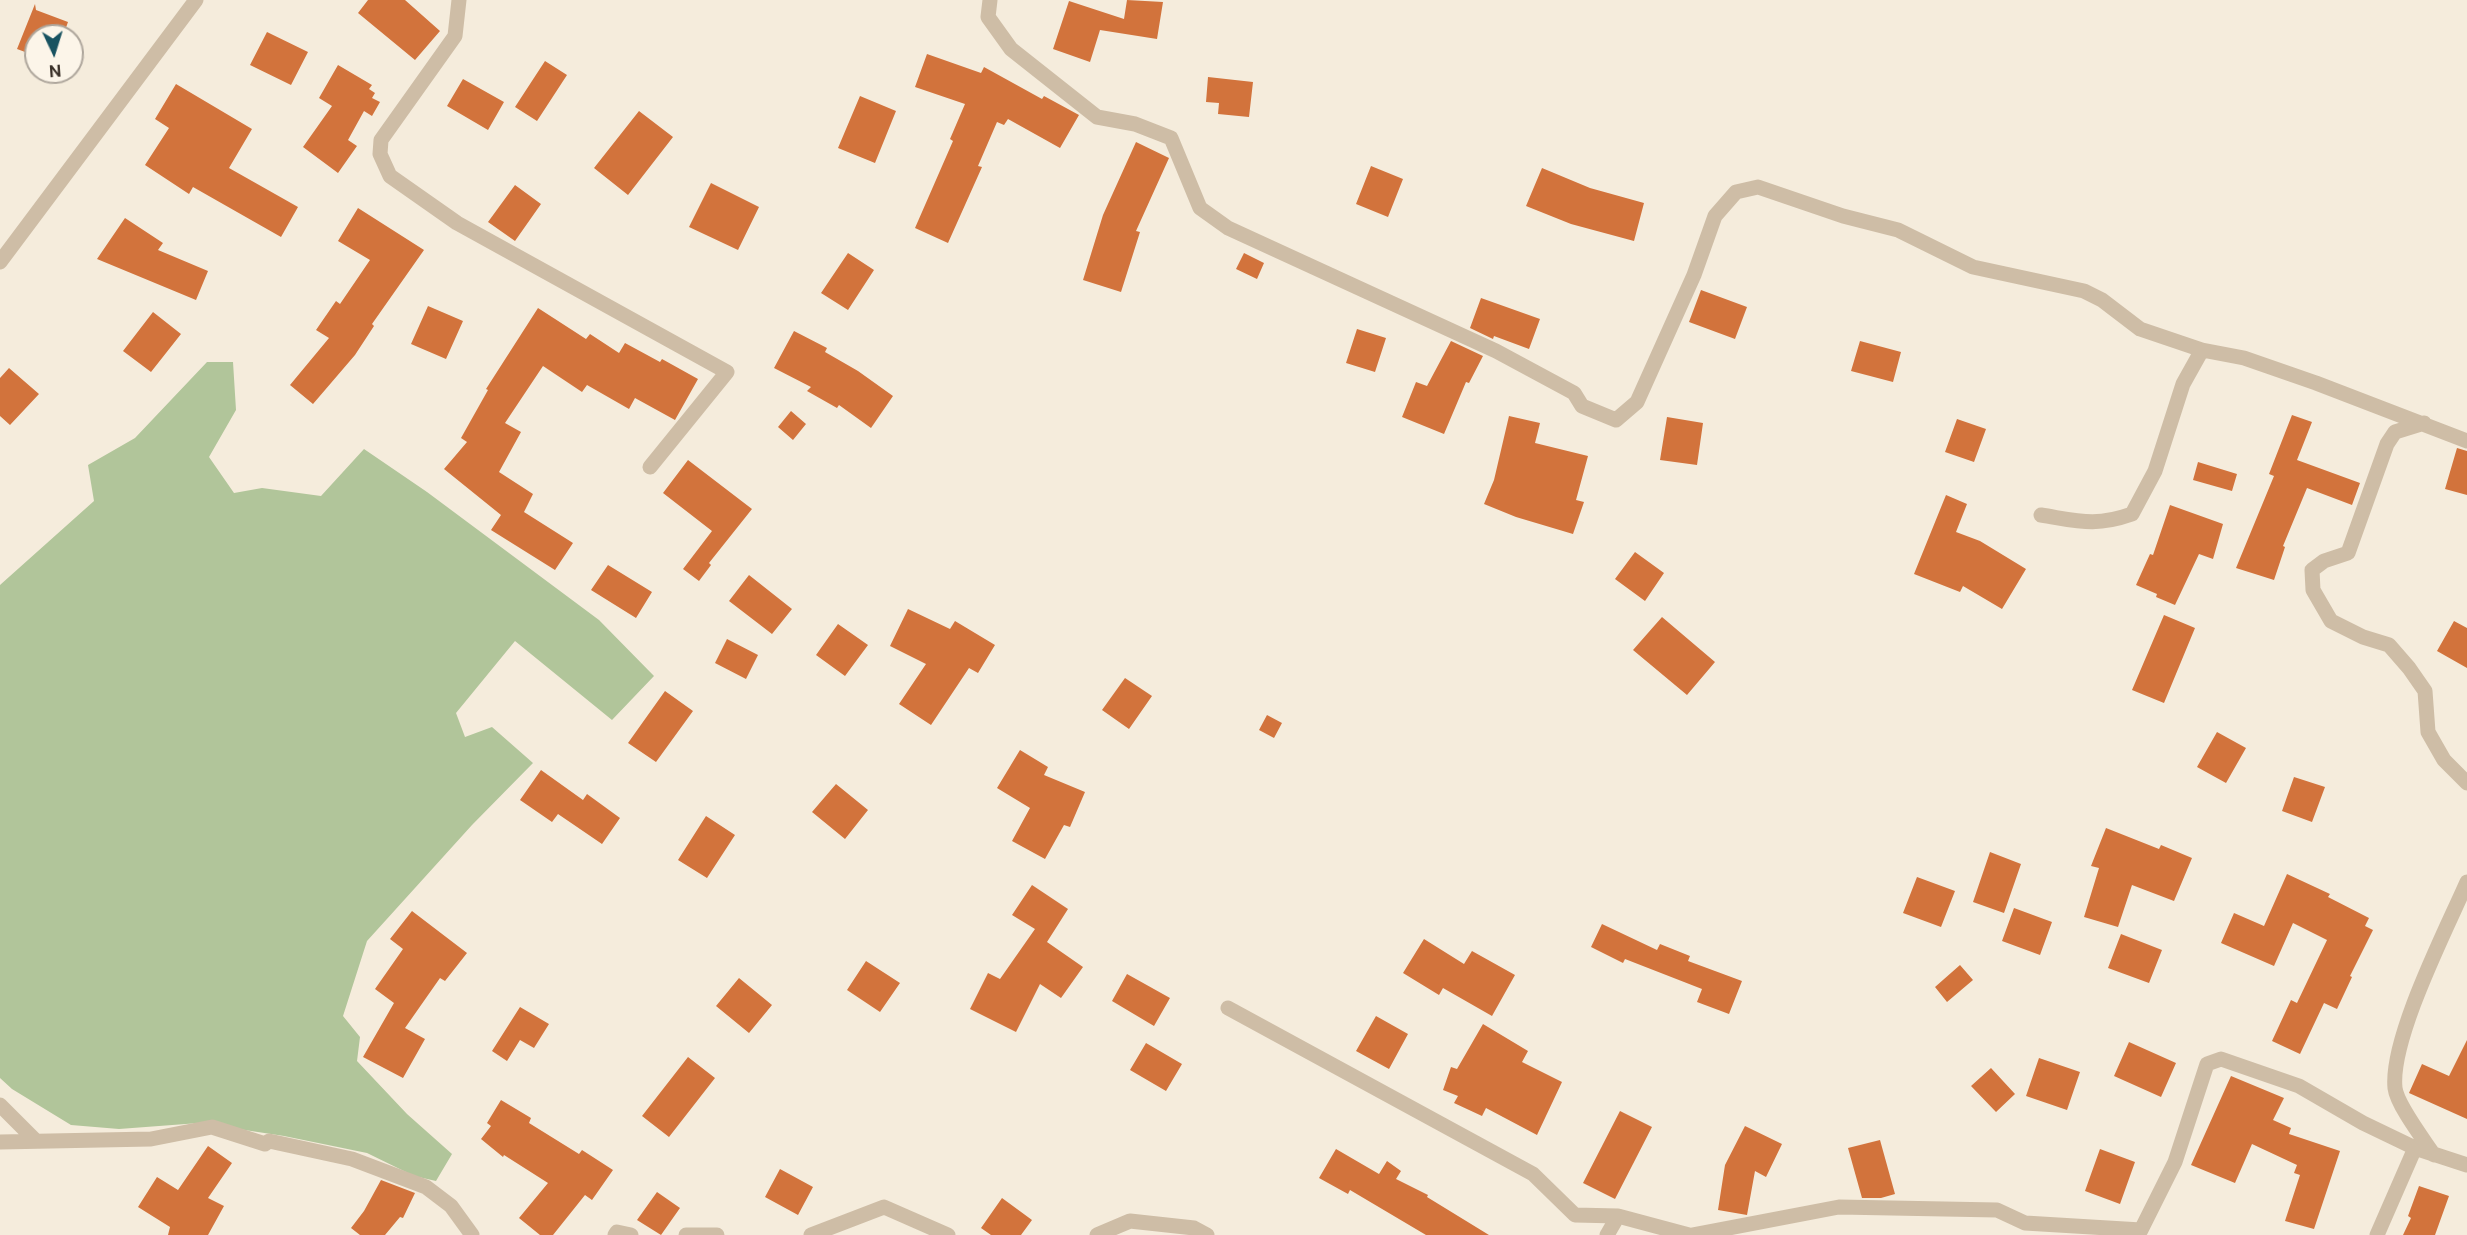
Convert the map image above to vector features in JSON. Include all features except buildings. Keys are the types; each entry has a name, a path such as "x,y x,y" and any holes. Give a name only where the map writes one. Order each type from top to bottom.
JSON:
{"street":[{"path":"0,262 196,0"},
{"path":"459,0 455,36 381,140 380,154 390,176 457,223 727,372 650,467"},
{"path":"990,0 988,17 1011,49 1098,117 1135,124 1171,138 1200,208 1228,228 1496,351 1574,393 1582,406 1616,420 1637,402 1690,285 1715,216 1736,192 1758,187 1843,216 1898,230 1973,267 2084,291 2102,300 2140,329 2202,350 2244,358 2424,423 2467,441"},
{"path":"2042,516 2095,524 2132,514 2155,471 2184,384 2202,350"},
{"path":"2424,423 2395,432 2387,444 2348,553 2324,561 2312,570 2313,590 2331,621 2363,637 2389,645 2409,668 2425,692 2428,732 2444,760 2467,783"},
{"path":"2434,1155 2410,1119 2395,1090 2395,1062 2414,1006 2467,882"},
{"path":"1228,1008 1533,1174 1575,1215 1618,1216 1690,1235 1839,1207 1997,1210 2021,1229 2140,1230 2175,1162 2207,1064 2221,1059 2299,1086 2363,1123 2415,1148 2467,1166"},
{"path":"0,1105 36,1141"},
{"path":"0,1142 151,1139 212,1126 265,1144 268,1141 351,1159 426,1187 451,1206 472,1235"},
{"path":"2377,1235 2415,1148"},
{"path":"811,1235 884,1207 948,1235"},
{"path":"1607,1235 1618,1216"},
{"path":"1097,1235 1130,1221 1194,1228 1208,1235"},
{"path":"615,1235 617,1232 630,1235"},
{"path":"686,1235 717,1235"}],"green space":[{"path":"207,362 233,362 236,410 209,457 234,493 262,488 321,496 364,449 427,492 599,620 654,676 612,720 515,641 456,713 465,737 492,727 533,763 472,825 367,941 343,1016 360,1037 357,1061 407,1114 452,1154 436,1181 414,1176 367,1153 284,1136 199,1123 119,1129 71,1125 12,1089 0,1078 0,585 94,501 88,465 135,438"}]}
